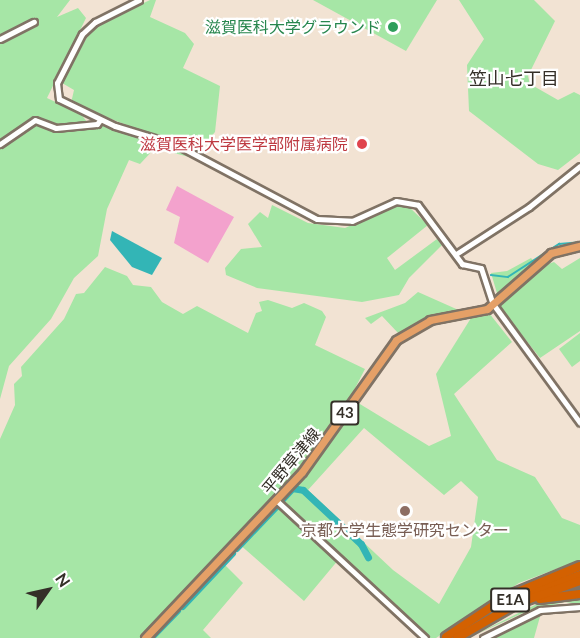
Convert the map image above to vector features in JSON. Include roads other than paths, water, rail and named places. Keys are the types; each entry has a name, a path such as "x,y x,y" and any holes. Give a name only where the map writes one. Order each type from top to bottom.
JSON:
{"highway":[{"path":"446,638 508,596 580,566"},
{"name":"E1A","path":"446,638 509,601 580,575"},
{"name":"E1A","path":"458,638 516,604 580,581"},
{"path":"458,638 531,602 580,594"}],"main road":[{"name":"平野草津線","path":"145,638 277,501 324,445 396,340 430,320 476,314 493,304 551,253 580,246"}],"street":[{"path":"139,0 88,27 57,83 57,94 64,103 100,120 177,145 317,219 352,221 396,201 411,201 462,264 481,268 493,304 580,423"},
{"path":"0,39 34,22"},
{"path":"0,144 35,120 56,128 97,124 100,120"},
{"path":"456,254 529,207 580,166"},
{"path":"277,501 425,638"},
{"path":"483,638 531,613 580,607"}],"water":[{"path":"112,231 162,258 152,275 132,267 110,240"}],"waterway":[{"path":"491,275 508,277 559,244 580,242"},
{"path":"281,500 292,488 303,490 361,544 368,557"},
{"path":"236,548 277,505"},
{"path":"182,606 232,553"},
{"path":"150,638 177,610"}],"place":[{"name":"滋賀医科大学グラウンド","path":"393,27"},
{"name":"滋賀医科大学医学部附属病院","path":"362,144"},
{"name":"京都大学生態学研究センター","path":"405,511"}],"district":[{"name":"笠山七丁目","path":"514,78"}]}
